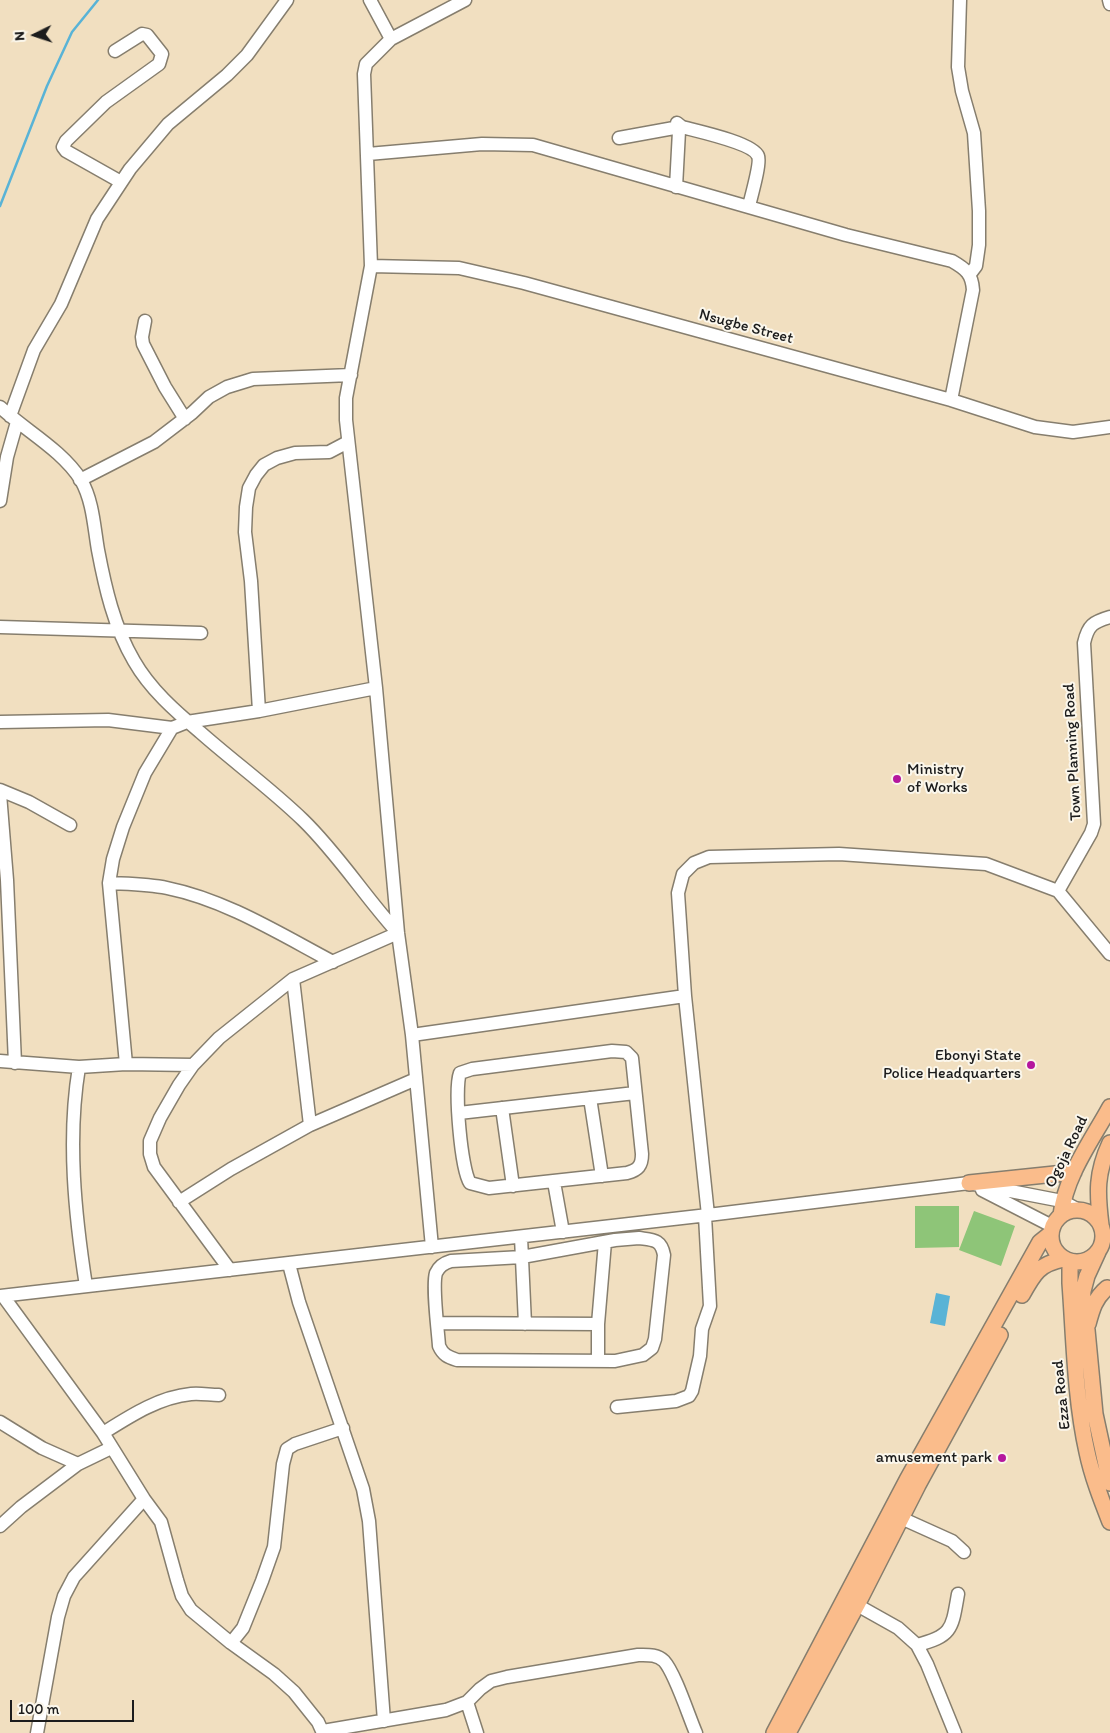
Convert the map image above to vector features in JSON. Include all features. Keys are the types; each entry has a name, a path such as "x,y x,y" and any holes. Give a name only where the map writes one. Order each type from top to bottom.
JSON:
{"main road":[{"name":"Ogoja Road","path":"1056,1219 1074,1172 1110,1107"},
{"path":"788,1733 857,1605 901,1518 1029,1282 1038,1270 1049,1262 1084,1261 1092,1258 1104,1248 1098,1200 1098,1179 1110,1143"},
{"path":"969,1183 1074,1172"},
{"path":"774,1733 912,1472 1040,1242 1056,1219 1068,1211 1077,1209 1089,1212 1094,1216 1102,1229"},
{"path":"1056,1219 1054,1249 1087,1276 1109,1289"},
{"name":"Ezza Road","path":"1104,1248 1087,1276 1083,1290 1082,1306 1087,1330 1095,1414 1110,1483"},
{"name":"Ezza Road","path":"1070,1261 1080,1416 1089,1462 1110,1522"},
{"path":"1087,1330 1094,1304 1100,1294 1109,1289"}],"street":[{"path":"0,500 13,419 34,350 61,304 97,219 130,169 168,124 227,75 247,55 287,0"},
{"path":"370,0 391,39"},
{"path":"432,1247 412,1035 398,933 376,688 348,442 346,398 371,266 364,74 366,64 391,39 465,0"},
{"path":"960,0 959,78 974,133 979,211 979,244 976,266 970,274"},
{"path":"1109,0 1110,4"},
{"path":"115,51 142,34 147,35 162,54 162,58 159,64 106,102 66,141 63,147 66,151 121,182"},
{"path":"620,138 679,129 744,145 758,156 759,164 749,206"},
{"path":"676,187 679,129"},
{"path":"368,154 482,144 533,145 846,235 952,261 966,269 970,274 974,290 951,400"},
{"name":"Nsugbe Street","path":"371,266 431,266 468,270 524,283 951,400 1035,427 1073,432 1110,427"},
{"path":"145,321 142,337 143,344 165,387 185,419"},
{"path":"80,480 154,442 185,419 209,397 227,387 253,379 351,375"},
{"path":"0,407 64,460 80,480 93,517 107,591 120,631 133,660 147,680 162,698 187,722 304,821 340,860 378,911 398,933"},
{"path":"258,711 251,581 245,532 249,488 264,465 277,458 295,453 329,452 348,442"},
{"name":"Town Planning Road","path":"1058,891 1091,833 1094,824 1084,643 1086,632 1094,622 1110,617"},
{"path":"0,627 201,633"},
{"path":"0,722 108,720 172,728 187,722 258,711 376,688"},
{"path":"126,1064 109,883 113,859 127,818 145,774 172,728"},
{"path":"0,790 29,802 70,825"},
{"path":"0,794 8,889 15,1063"},
{"path":"617,1407 676,1401 689,1396 692,1391 700,1356 702,1329 710,1306 707,1216 685,996 678,893 683,874 694,863 709,857 838,854 986,864 1058,891 1110,954"},
{"path":"109,883 159,887 192,894 232,910 332,962"},
{"path":"230,1270 154,1167 150,1154 150,1141 160,1118 179,1084 193,1065 219,1038 293,979 398,933"},
{"path":"293,979 310,1125"},
{"path":"412,1035 685,996"},
{"path":"612,1051 626,1052 632,1058 642,1154 640,1167 627,1173 513,1186 489,1188 470,1183 466,1177 464,1166 459,1113 458,1080 460,1073 465,1070 612,1051"},
{"path":"0,1060 15,1063 79,1067 126,1064 193,1065"},
{"path":"79,1067 76,1090 75,1186 77,1225 86,1286"},
{"path":"179,1202 231,1169 310,1125 416,1079"},
{"path":"459,1113 635,1093"},
{"path":"590,1098 602,1176"},
{"path":"502,1108 513,1186"},
{"path":"554,1182 562,1232"},
{"path":"969,1183 1056,1219"},
{"path":"696,1733 671,1673 664,1661 653,1655 638,1655 507,1677 491,1682 466,1702 446,1710 323,1732 294,1692 274,1674 231,1643 191,1610 182,1596 161,1522 144,1499 103,1432 2,1296 707,1216 969,1183 1056,1219"},
{"path":"521,1237 525,1324"},
{"path":"639,1238 655,1240 660,1243 663,1249 664,1255 655,1339 652,1348 642,1356 615,1361 457,1360 448,1357 442,1352 439,1346 435,1281 438,1269 443,1264 451,1261 522,1257 605,1242 639,1238"},
{"path":"598,1361 598,1324 605,1242"},
{"path":"289,1264 299,1302 363,1489 369,1521 384,1722"},
{"path":"437,1323 598,1324"},
{"path":"103,1432 133,1414 166,1399 191,1394 219,1395"},
{"path":"0,1422 42,1448 78,1464"},
{"path":"231,1643 243,1628 274,1547 283,1464 288,1449 295,1444 343,1428"},
{"path":"0,1526 21,1507 78,1464 112,1448"},
{"path":"37,1733 58,1617 64,1596 74,1577 144,1499"},
{"path":"901,1518 952,1541 964,1552"},
{"path":"917,1645 931,1642 949,1630 954,1617 958,1594"},
{"path":"857,1605 898,1628 917,1645 927,1664 955,1733"},
{"path":"466,1702 477,1733"}],"green space":[{"path":"915,1206 959,1206 959,1247 915,1248"},
{"path":"974,1211 1015,1226 1001,1266 959,1250"}],"water":[{"path":"936,1293 950,1296 945,1326 930,1323"}],"waterway":[{"path":"0,206 47,86 72,32 98,0"}],"place":[{"name":"Ministry of Works","path":"897,779"},
{"name":"Ebonyi State Police Headquarters","path":"1031,1065"},
{"name":"amusement park","path":"1002,1458"}]}
